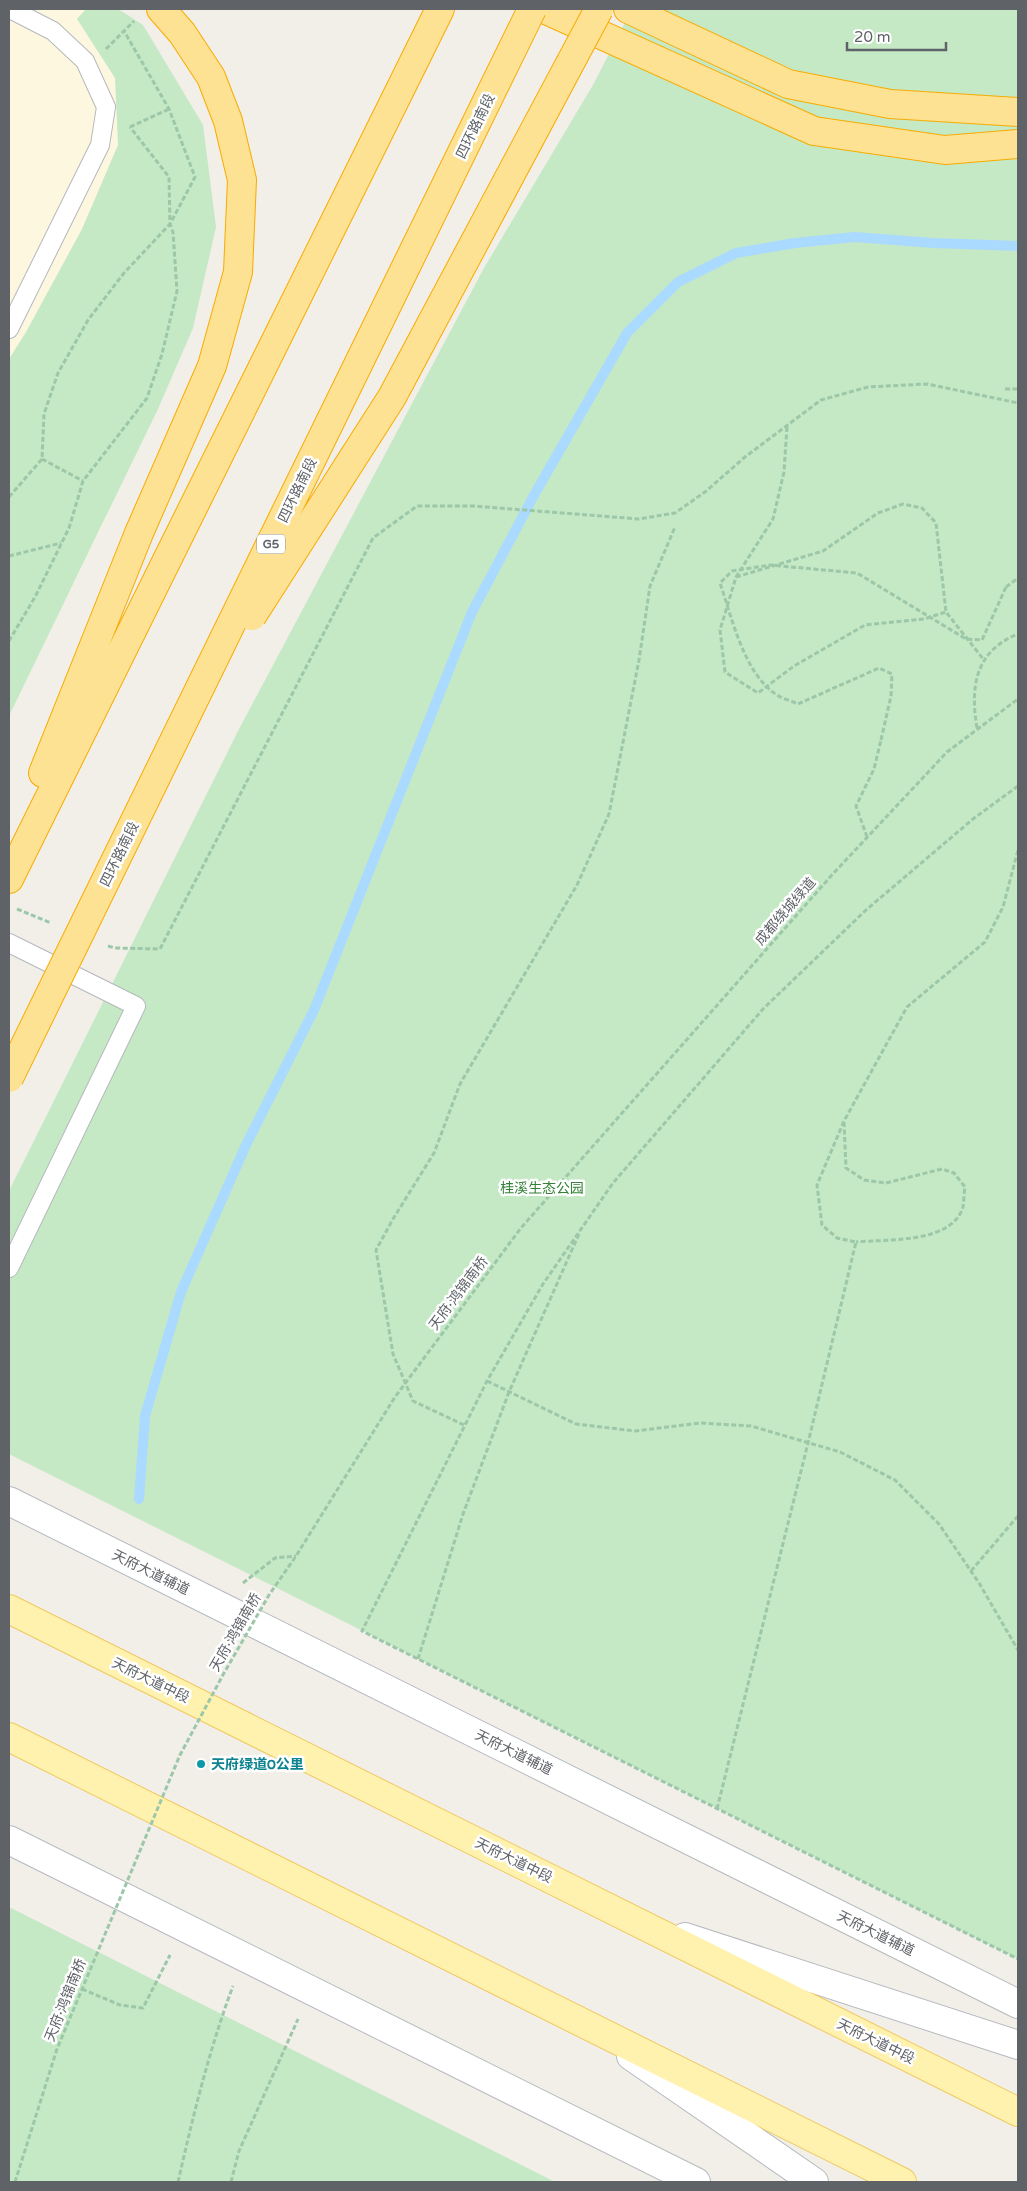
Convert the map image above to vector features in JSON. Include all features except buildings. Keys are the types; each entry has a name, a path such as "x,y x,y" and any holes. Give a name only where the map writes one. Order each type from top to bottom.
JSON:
{"highway":[{"path":"9,859 139,533 212,366 238,272 242,180 228,122 211,77 182,33 161,9"},
{"path":"9,879 440,9"},
{"name":"四环路南段","path":"9,1078 532,9"},
{"path":"544,9 814,131 945,150 1018,144"},
{"path":"183,724 392,397 599,9"},
{"path":"628,9 788,84 890,104 1018,112"}],"main road":[{"name":"天府大道中段","path":"9,1609 1018,2112"},
{"path":"9,1737 902,2182"}],"street":[{"name":"天府大道辅道","path":"9,1501 1018,2004"},
{"path":"9,1840 696,2182"},
{"path":"632,1920 1018,2045"},
{"path":"580,2022 814,2182"}],"lane":[{"path":"9,329 100,145 106,107 85,61 53,31 10,9"},
{"path":"9,943 136,1006 9,1268"}],"path":[{"path":"100,54 135,20"},
{"path":"9,497 42,459 44,414 58,373 88,320 124,273 170,224 195,177 170,109 124,31"},
{"path":"9,641 35,596 69,528 83,481 147,398 162,354 177,292 173,232 170,224 169,177 130,127 106,107"},
{"path":"130,127 170,109"},
{"path":"106,945 115,948 160,949 373,538 417,506 474,506 638,519 675,513 705,492 745,457 822,400 868,387 927,384 1018,403"},
{"path":"1005,389 1018,389"},
{"path":"787,426 784,472 774,518 736,577 720,630 725,672 758,693 794,666 866,625 924,619 946,612"},
{"path":"42,459 83,481"},
{"path":"736,577 823,551 878,514 903,504 922,508 936,523 946,612 984,660"},
{"path":"464,1425 414,1401 393,1354 376,1250 434,1153 460,1084 577,885 609,814 639,660 650,586 675,527"},
{"path":"9,556 61,544"},
{"path":"868,837 856,806 874,769 891,696 892,674 879,668 798,704 777,695 760,679 742,649 720,583 732,571 770,565 857,573 966,639 982,640 1006,587 1018,578"},
{"path":"978,728 974,708 975,687 979,668 990,651 1008,638 1018,634"},
{"name":"成都绕城绿道","path":"586,1154 831,876 947,752 1018,699"},
{"path":"1018,786 973,819 866,910 763,1009 613,1183 543,1284 487,1381 362,1631 1018,1959"},
{"path":"844,1121 846,1168 864,1180 886,1183 942,1169 954,1173 965,1187 963,1208 950,1226 927,1236 856,1242 838,1238 822,1225 817,1185 844,1121 907,1007 985,942 1004,907 1018,850"},
{"path":"17,909 52,924"},
{"name":"天府·鸿锦南桥","path":"15,2182 57,2049 180,1755 233,1657 395,1397 521,1228 586,1154"},
{"path":"418,1659 463,1514 510,1392 582,1228"},
{"path":"718,1809 856,1242"},
{"path":"487,1381 576,1424 635,1431 700,1424 751,1426 840,1452 895,1480 939,1524 971,1572 1018,1650"},
{"path":"971,1572 1018,1516"},
{"path":"240,1585 275,1558 296,1556"},
{"path":"82,1989 120,2006 142,2008 170,1954"},
{"path":"178,2182 195,2107 222,2015"},
{"path":"230,2182 239,2150 286,2046"}],"shaded area":[{"path":"9,9 89,9 211,238 106,518 9,713"}],"green space":[{"path":"86,9 118,9 143,25 203,125 216,227 193,328 158,409 9,716 9,359 26,332 82,229 118,145 115,78 77,19"},
{"name":"桂溪生态公园","path":"632,9 1018,9 1018,1959 9,1454 9,1191 238,731 484,268 593,85"},
{"path":"9,1907 555,2182 9,2182"}],"waterway":[{"path":"139,1499 145,1416 181,1292 246,1145 314,1010 472,612 533,497 627,333 678,282 736,253 795,243 854,237 934,243 1018,246"}],"place":[{"name":"天府绿道0公里","path":"201,1764"}]}
